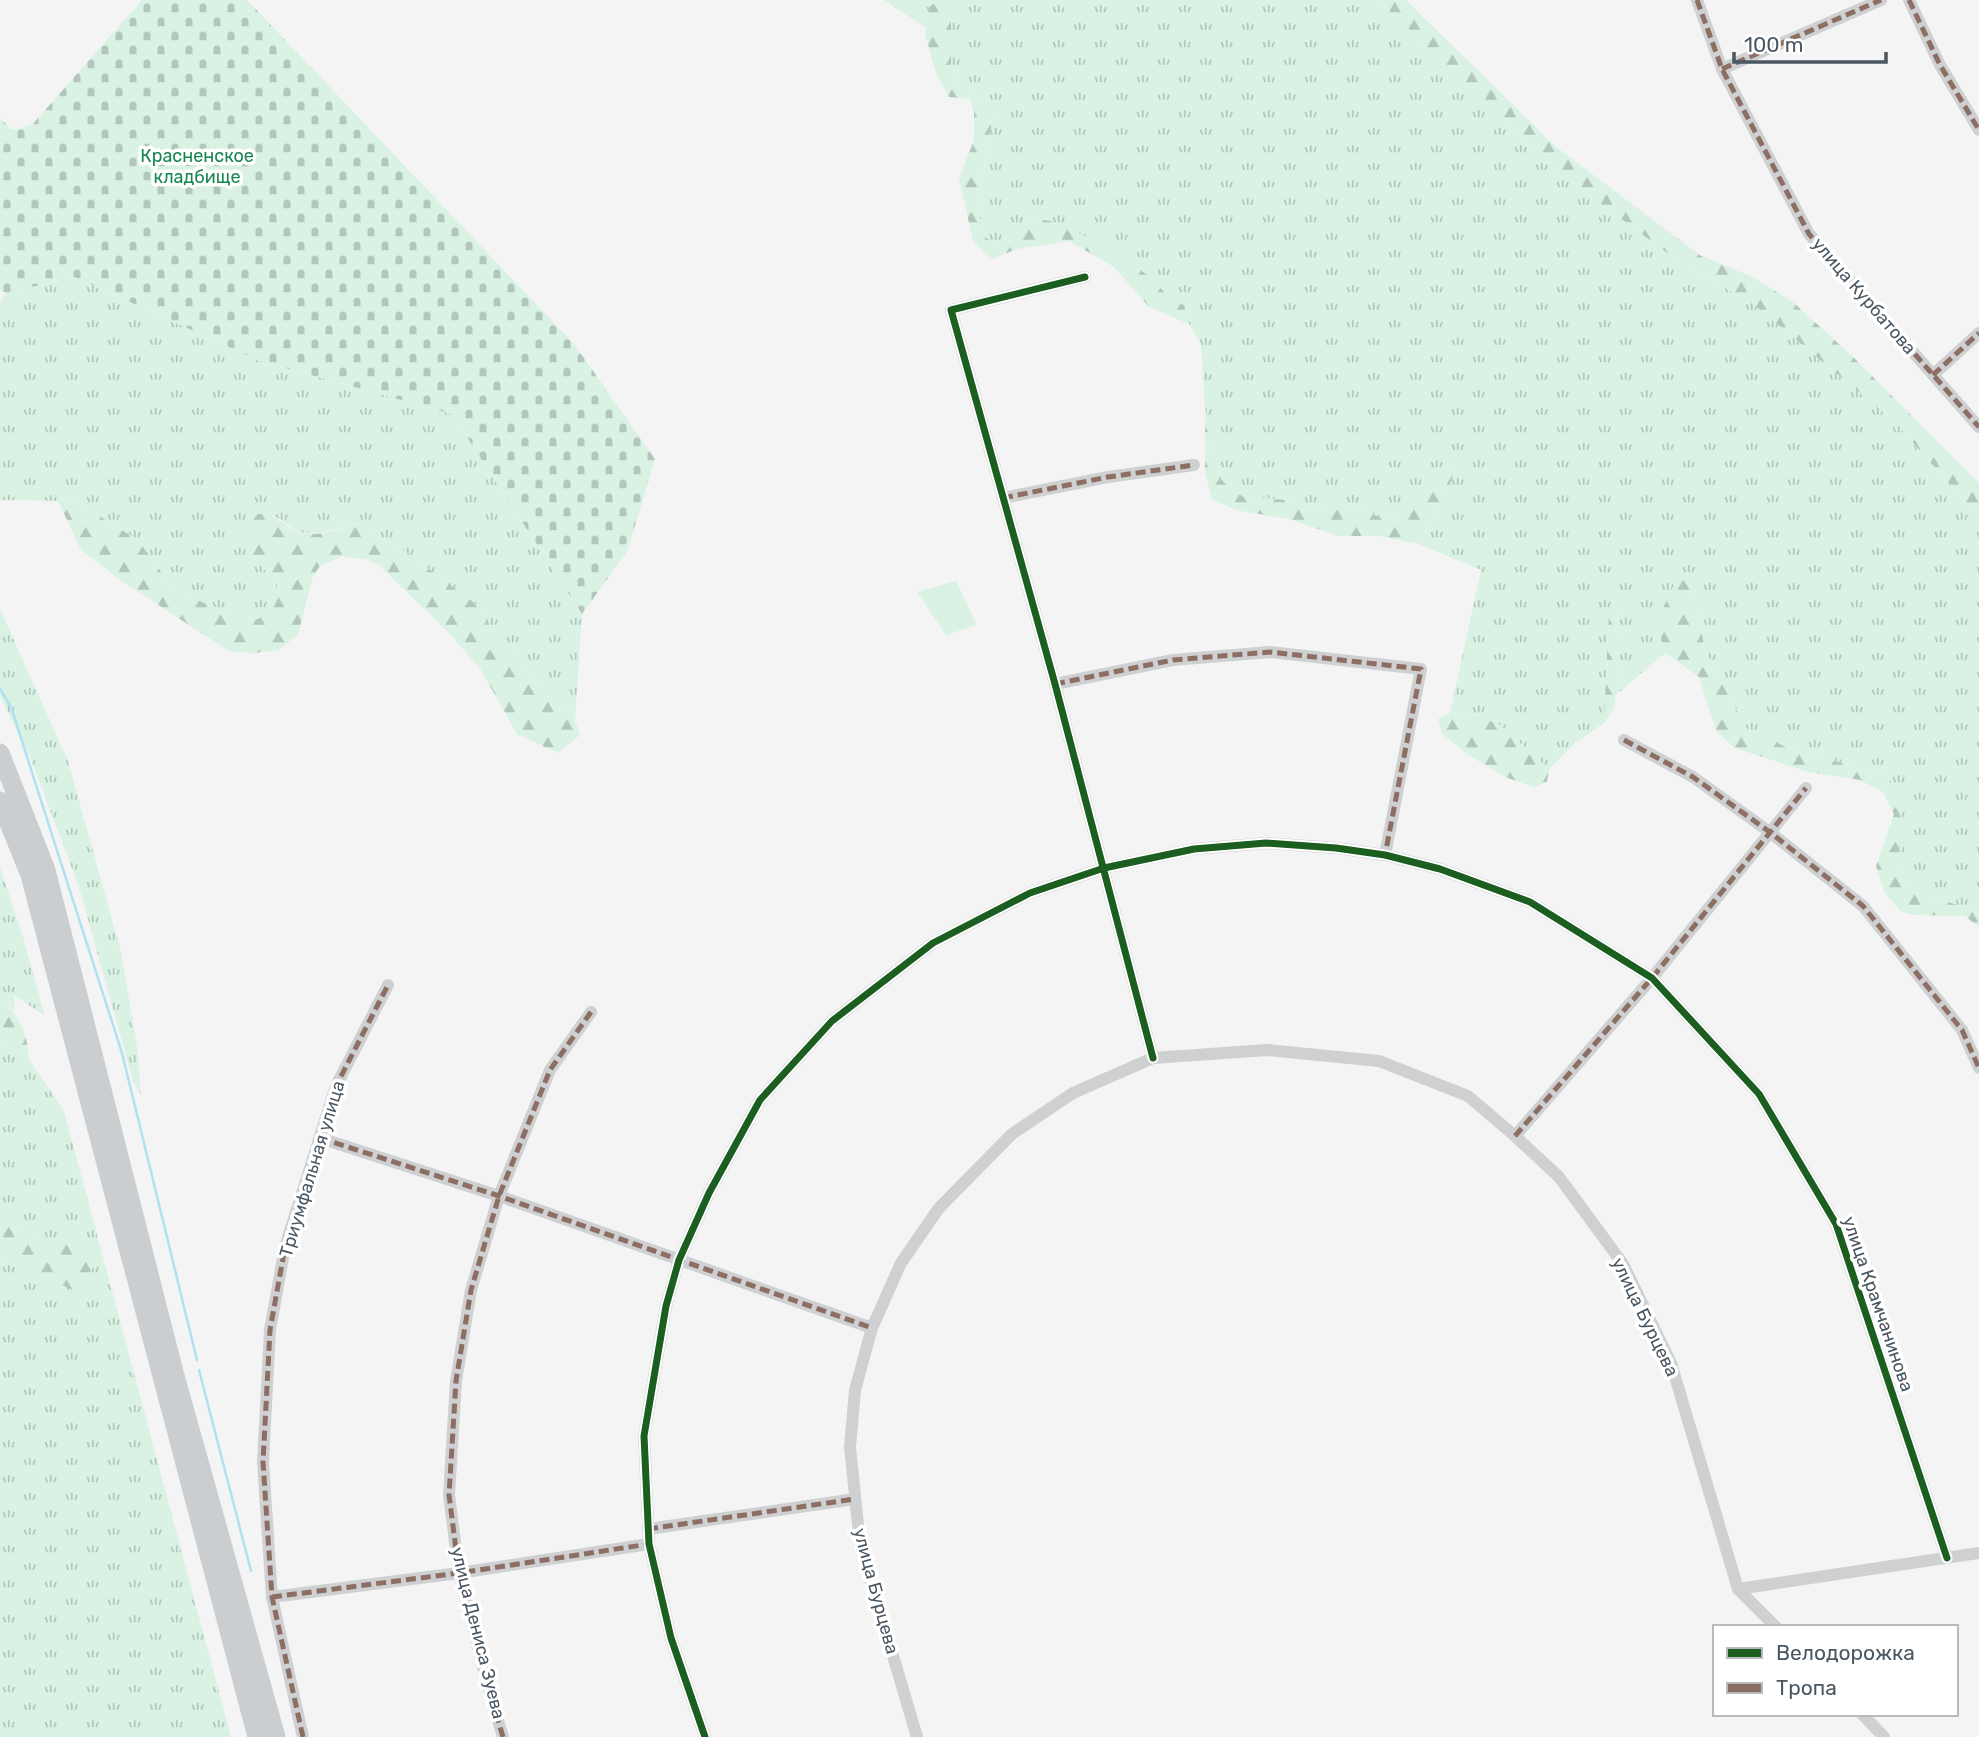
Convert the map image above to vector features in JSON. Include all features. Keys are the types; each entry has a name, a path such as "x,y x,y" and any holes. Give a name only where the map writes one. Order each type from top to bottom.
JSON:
{"main road":[{"path":"0,753 46,870 174,1372 276,1737"},
{"path":"0,801 30,875 257,1737"}],"street":[{"name":"улица Курбатова","path":"1697,0 1722,69 1808,233 1979,428"},
{"path":"1722,69 1881,0"},
{"path":"1909,0 1940,65 1979,130"},
{"path":"1085,277 951,310 1055,684 1153,1058"},
{"path":"1933,375 1979,333"},
{"path":"1003,498 1108,477 1194,464"},
{"path":"1055,684 1173,660 1270,652 1421,668 1385,855"},
{"path":"1624,740 1693,777 1771,833 1863,906 1962,1030 1979,1068"},
{"path":"1516,1136 1652,978 1805,788"},
{"name":"улица Крамчанинова","path":"705,1737 671,1638 649,1544 644,1436 666,1306 679,1260 709,1193 760,1101 832,1021 933,943 1030,893 1104,868 1194,849 1266,843 1385,855 1440,869 1530,902 1652,978 1759,1094 1836,1224 1947,1558"},
{"name":"Триумфальная улица","path":"303,1737 272,1597 263,1462 270,1330 285,1247 336,1086 388,985"},
{"name":"улица Дениса Зуева","path":"503,1737 460,1573 449,1495 456,1381 471,1290 499,1196 550,1070 591,1012"},
{"name":"улица Бурцева","path":"917,1737 860,1544 855,1499 850,1447 855,1390 872,1328 901,1263 939,1208 1012,1134 1073,1093 1153,1058 1267,1050 1378,1061 1468,1096 1516,1136 1559,1177 1623,1264 1671,1363 1738,1588 1774,1625"},
{"path":"320,1138 499,1196 872,1328"},
{"path":"648,1529 855,1499"},
{"path":"272,1597 460,1573 649,1544"},
{"path":"1738,1588 1979,1553"},
{"path":"1864,1716 1884,1737"}],"green space":[{"name":"Красненское кладбище","path":"142,0 247,0 574,344 655,459 627,552 582,614 452,414 260,361 75,277 6,293 0,290 0,118 12,130 32,125"},
{"path":"884,0 1379,0 1546,163 1674,258 1753,304 1894,421 1979,518 1979,912 1916,894 1896,873 1902,816 1887,776 1786,747 1746,728 1705,650 1693,590 1661,640 1665,653 1616,695 1618,602 1609,611 1604,723 1576,742 1549,769 1500,725 1475,714 1450,713 1481,570 1419,544 1452,480 1454,465 1400,516 1385,519 1346,504 1318,510 1291,500 1244,497 1231,490 1221,479 1205,408 1201,344 1189,324 1184,305 1170,300 1151,278 1088,238 1046,219 1032,222 1011,241 997,245 985,237 977,210 994,110 959,84 951,72 951,13 930,6 926,28"},
{"path":"943,0 951,13 951,72 959,84 994,110 977,210 985,237 997,245 1037,221 1052,221 1081,234 1151,278 1169,297 1184,305 1189,324 1149,307 1114,267 1069,241 1017,249 992,259 973,241 959,178 974,140 974,112 970,99 949,97 936,73 925,34 930,6"},
{"path":"1379,0 1406,0 1555,146 1701,256 1755,278 1794,303 1853,357 1979,483 1979,518 1894,421 1753,304 1674,258 1546,163"},
{"path":"75,277 260,361 452,414 582,614 575,721 543,690 515,653 491,632 477,605 412,556 358,524 315,534 299,532 273,515 249,552 277,584 278,598 272,611 259,619 244,620 174,590 138,540 72,499 0,500 0,302 6,293"},
{"path":"1205,408 1221,479 1231,490 1244,497 1291,500 1318,510 1346,504 1385,519 1400,516 1454,464 1452,480 1419,544 1379,536 1338,536 1289,519 1235,510 1212,499 1205,473"},
{"path":"72,499 138,540 174,590 244,620 258,619 272,611 278,598 277,584 249,552 248,525 258,514 275,518 305,534 320,534 358,524 412,556 477,605 491,632 515,653 543,690 575,721 580,735 558,753 517,734 481,670 448,632 379,565 368,560 343,556 320,566 313,576 298,634 279,650 254,653 229,651 123,582 81,550 58,501"},
{"path":"1683,580 1693,590 1705,650 1746,728 1786,747 1887,776 1899,798 1901,810 1896,873 1916,894 1979,912 1979,927 1965,916 1913,915 1900,911 1884,891 1876,866 1894,814 1883,792 1860,780 1808,772 1735,748 1716,731 1699,677 1665,653 1661,640 1661,613 1672,588"},
{"path":"956,581 977,625 946,635 917,592"},
{"path":"1618,601 1616,695 1614,709 1604,723 1609,611"},
{"path":"0,609 68,761 121,952 137,1046 141,1095 133,1081 79,887 30,757 0,696"},
{"path":"1450,713 1475,714 1500,725 1549,769 1547,782 1534,787 1505,777 1467,754 1442,734 1438,719"},
{"path":"0,867 45,1016 14,995 15,1012 0,997"},
{"path":"0,997 21,1024 28,1058 0,1041"},
{"path":"0,1041 28,1058 64,1111 231,1737 0,1737 0,1257 75,1290 101,1256 0,1223"},
{"path":"0,1223 102,1256 75,1291 0,1257"}],"waterway":[{"path":"0,689 11,707 122,1053 197,1360"},
{"path":"199,1370 251,1571"}],"marked path":[{"path":"1697,0 1722,69 1809,234 1979,427"},
{"path":"1722,69 1881,0"},
{"path":"1909,0 1940,65 1979,130"},
{"path":"1933,375 1979,333"},
{"path":"1003,498 1108,477 1194,465"},
{"path":"1055,684 1173,660 1270,652 1421,669 1385,855"},
{"path":"1624,740 1693,777 1771,833 1863,906 1962,1030 1979,1068"},
{"path":"1515,1136 1652,978 1806,788"},
{"path":"303,1737 272,1597 263,1462 270,1330 285,1247 336,1086 388,985"},
{"path":"503,1737 459,1573 449,1495 456,1381 471,1290 499,1196 550,1070 591,1012"},
{"path":"320,1138 499,1196 872,1328"},
{"path":"648,1529 855,1499"},
{"path":"272,1597 459,1573 649,1544"}],"cycle path":[{"path":"1085,277 951,310 1055,684 1153,1058"},
{"path":"705,1737 671,1638 649,1544 644,1436 666,1306 679,1260 709,1193 760,1100 832,1021 933,943 1030,893 1104,868 1194,849 1266,843 1336,848 1385,855 1440,869 1530,902 1652,978 1759,1094 1836,1224 1947,1558"}]}
